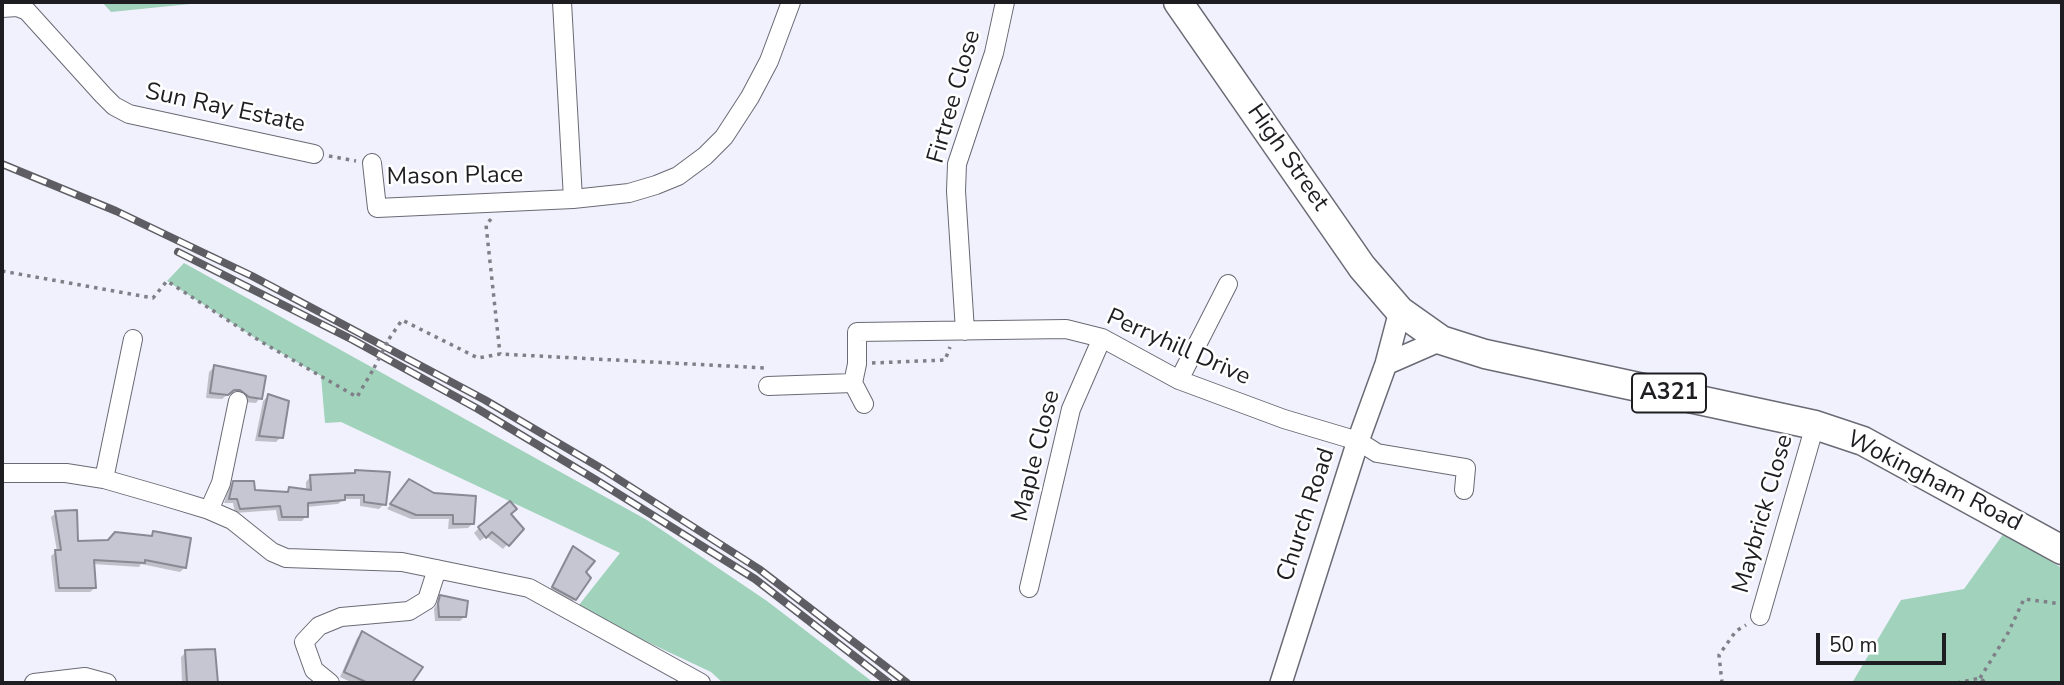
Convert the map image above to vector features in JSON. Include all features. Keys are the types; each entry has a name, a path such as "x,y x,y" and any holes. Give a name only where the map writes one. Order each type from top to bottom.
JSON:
{"main road":[{"name":"High Street","path":"1178,2 1362,267 1400,311"},
{"name":"Wokingham Road","path":"1400,311 1441,340 1485,354 1815,425 1863,440 2062,550"}],"street":[{"path":"562,2 573,199"},
{"name":"Mason Place","path":"372,163 377,208 573,199 629,194 656,185 678,176 705,156 724,137 769,61 791,2"},
{"name":"Firtree Close","path":"965,331 956,191 957,164 994,53 1005,2"},
{"name":"Sun Ray Estate","path":"2,8 17,7 27,11 103,95 114,106 129,114 314,154"},
{"path":"1179,380 1228,284"},
{"name":"Church Road","path":"1281,683 1358,441 1386,363 1400,311"},
{"name":"Perryhill Drive","path":"853,383 857,364 857,332 1066,329 1102,338 1179,380 1284,419 1358,441 1377,453 1466,468 1464,490"},
{"name":"Maple Close","path":"1029,588 1071,409 1102,338"},
{"path":"104,479 133,339"},
{"path":"1386,363 1441,340"},
{"path":"768,386 853,383 864,404"},
{"path":"209,510 221,483 238,401"},
{"name":"Maybrick Close","path":"1760,616 1815,425"},
{"path":"2,473 66,473 104,479 209,510 232,520 272,552 286,558 402,562 529,588 701,683"},
{"path":"330,683 314,670 304,642 319,626 341,617 408,611 427,600 437,569"},
{"path":"34,683 85,677 107,683"}],"path":[{"path":"314,154 372,163"},
{"path":"499,354 486,225 506,201"},
{"path":"2,271 153,298 167,281 260,341 357,397 402,320 478,358 499,354 761,368"},
{"path":"1957,683 1980,678 2008,634 2024,599 2062,604"},
{"path":"1722,683 1719,655 1736,631 1760,616"},
{"path":"1980,678 1986,683"}],"green space":[{"path":"102,2 210,2 111,12"},
{"path":"184,263 647,520 767,601 874,683 723,683 711,672 605,622 579,605 620,553 341,422 325,423 321,376 260,341 167,281"},
{"path":"2004,533 2062,568 2062,683 1852,683 1901,600 1964,589"}],"building":[{"path":"214,365 266,376 262,399 249,397 240,390 234,390 228,395 210,393"},
{"path":"268,394 289,401 283,438 259,436"},
{"path":"355,470 390,472 386,505 364,502 364,495 345,495 345,500 308,503 308,517 282,517 280,506 240,509 237,499 229,499 233,481 254,481 255,490 288,492 289,487 311,490 310,475 355,473"},
{"path":"409,479 434,493 476,496 474,524 453,524 453,515 416,515 390,504"},
{"path":"510,501 517,509 511,514 524,529 509,546 492,532 486,538 478,527"},
{"path":"77,510 78,541 108,540 115,532 152,536 153,531 191,538 186,568 145,560 145,563 94,560 96,588 59,588 55,550 61,550 55,511"},
{"path":"573,546 595,561 586,572 591,578 576,600 552,587"},
{"path":"440,595 468,601 466,617 439,617"},
{"path":"362,631 423,667 412,683 368,683 344,672"},
{"path":"215,649 218,683 187,683 185,650"}],"railway":[{"path":"2,164 116,211 252,276 485,400 604,470 759,569 907,683"},
{"path":"178,252 353,340 478,409 596,480 755,579 889,683"}]}
